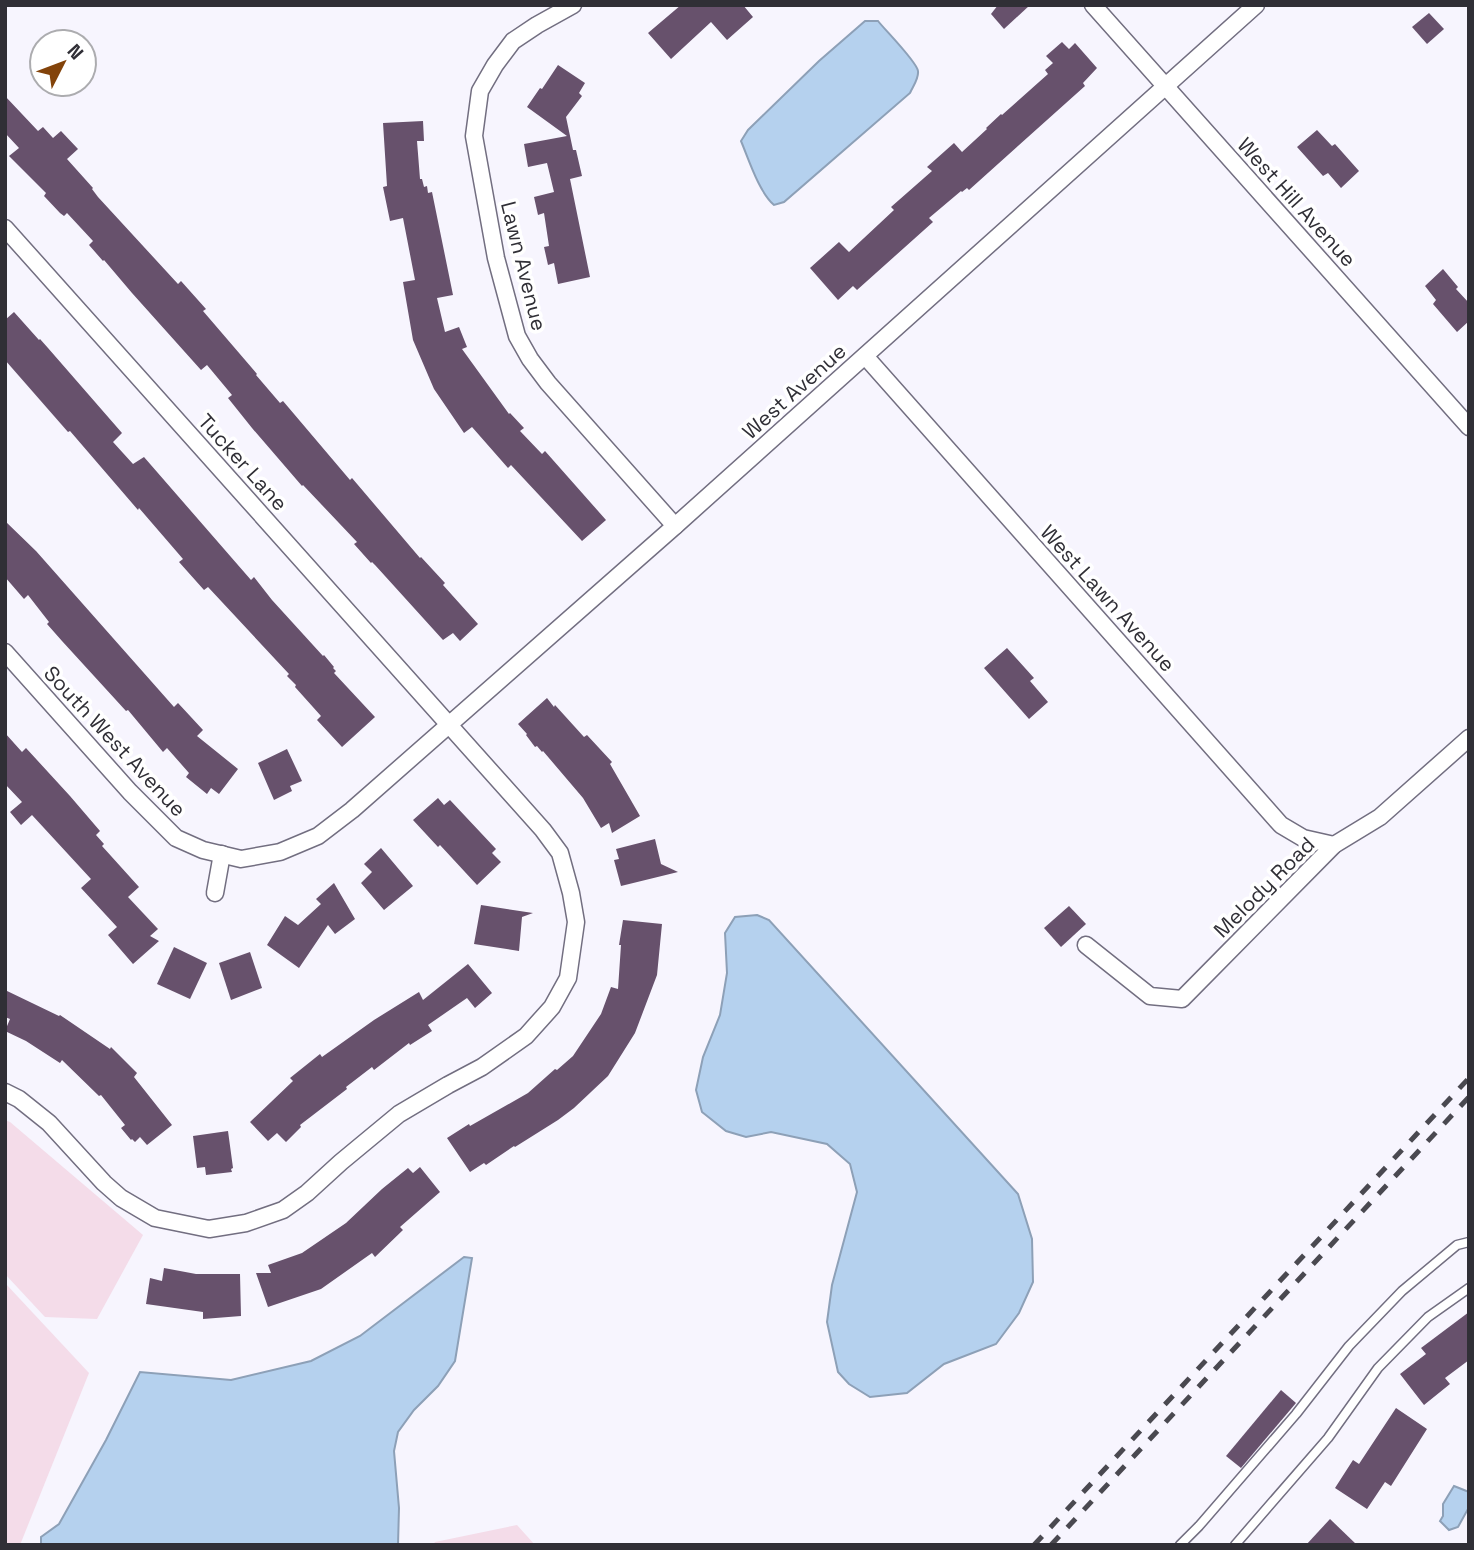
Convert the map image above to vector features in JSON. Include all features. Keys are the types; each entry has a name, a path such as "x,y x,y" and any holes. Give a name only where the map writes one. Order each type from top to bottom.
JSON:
{"street":[{"name":"Lawn Avenue","path":"573,5 513,41 480,91 474,136 496,258 517,336 530,359 548,383 675,526"},
{"name":"West Hill Avenue","path":"1093,5 1469,426"},
{"name":"West Avenue","path":"449,724 675,526 1256,5"},
{"name":"Tucker Lane","path":"5,228 543,830 560,853 576,922 568,978 552,1007 526,1037 482,1067 398,1114 307,1194 283,1210 246,1223 209,1229 155,1218 121,1198 49,1123 19,1099 5,1092"},
{"name":"West Lawn Avenue","path":"865,356 1281,825 1303,838 1334,845"},
{"name":"South West Avenue","path":"5,652 130,792 176,838 203,850 241,859 280,852 318,836 352,810 449,724"},
{"name":"Melody Road","path":"1086,945 1150,996 1182,999 1334,845 1380,817 1469,738"},
{"path":"215,893 222,854"}],"lane":[{"path":"1180,1545 1296,1414 1349,1346 1402,1291 1457,1245 1469,1242"},
{"path":"1235,1545 1328,1438 1378,1368 1428,1317 1469,1288"}],"shaded area":[{"path":"5,1120 143,1235 97,1319 45,1317 5,1274"},
{"path":"5,1283 89,1373 20,1545 5,1545"},
{"path":"517,1525 535,1545 433,1545 435,1542"}],"water":[{"path":"865,21 878,21 907,54 918,71 916,82 910,93 784,202 774,205 759,184 741,141 748,130 819,61"},
{"path":"757,915 769,920 1018,1194 1032,1239 1033,1282 1019,1313 996,1344 944,1364 907,1393 870,1397 849,1384 838,1372 827,1322 832,1285 857,1192 850,1164 827,1144 771,1132 746,1137 726,1131 702,1112 696,1090 703,1057 720,1015 727,973 725,933 735,917"},
{"path":"464,1257 472,1258 455,1361 438,1386 414,1410 398,1432 394,1451 399,1508 398,1545 41,1545 41,1537 59,1524 140,1372 231,1380 311,1361 360,1336"},
{"path":"1454,1486 1469,1492 1468,1509 1458,1527 1449,1530 1440,1521 1443,1504"}],"building":[{"path":"681,5 743,5 753,17 727,40 711,22 671,59 648,33"},
{"path":"998,5 1030,5 1004,29 991,14"},
{"path":"1429,13 1444,29 1427,44 1412,27"},
{"path":"1062,42 1069,49 1075,43 1097,68 1083,83 1085,86 969,190 967,188 961,191 929,218 933,222 857,290 853,286 838,300 810,268 839,242 849,252 894,210 891,207 932,171 927,167 954,143 962,152 1048,74 1045,70 1053,63 1046,56"},
{"path":"558,65 585,83 579,93 582,96 566,117 582,176 570,179 590,277 558,284 554,263 548,265 544,247 549,246 544,213 538,215 534,197 554,192 547,163 528,167 524,144 567,136 527,107"},
{"path":"5,96 38,131 43,127 53,138 61,131 78,149 67,159 98,197 178,284 181,281 280,403 283,401 350,480 352,478 420,558 445,583 443,585 478,624 460,641 453,633 443,640 371,563 354,544 357,542 302,486 252,428 228,398 232,395 207,365 201,370 89,245 93,241 67,213 64,216 60,213 44,196 46,193 9,156 19,148 5,133"},
{"path":"423,121 424,141 417,141 420,179 424,187 427,186 428,193 432,192 453,295 437,298 445,332 459,327 467,347 462,349 509,414 524,428 520,431 542,454 545,451 606,520 582,541 511,465 508,468 472,427 464,433 434,389 413,340 403,282 415,280 403,218 390,221 383,187 387,186 383,123"},
{"path":"1317,130 1332,146 1335,144 1359,171 1341,188 1328,173 1323,176 1297,147"},
{"path":"1443,269 1469,303 1469,321 1457,332 1433,304 1436,300 1425,286"},
{"path":"14,312 122,433 113,442 133,464 144,457 251,580 254,577 324,655 334,667 334,673 375,717 342,747 317,720 321,716 295,687 287,676 289,674 208,587 204,590 179,562 183,559 139,508 138,510 5,360 5,320"},
{"path":"5,521 36,551 174,707 178,703 203,730 197,736 238,769 219,794 211,788 207,794 186,777 189,773 167,748 163,752 128,710 126,711 47,624 49,622 28,595 24,599 5,577"},
{"path":"1007,648 1034,678 1030,681 1048,702 1029,719 984,668"},
{"path":"547,698 612,762 610,764 640,816 612,833 609,823 601,828 583,798 543,751 535,747 518,724"},
{"path":"5,733 22,752 26,748 70,796 100,831 96,835 104,844 102,846 139,887 128,897 158,929 150,936 159,941 133,964 108,935 117,927 81,888 91,879 32,815 21,825 10,812 22,802 5,784"},
{"path":"287,749 302,781 290,786 292,791 274,800 258,763"},
{"path":"438,798 444,805 450,800 496,849 492,853 501,862 477,885 413,820"},
{"path":"655,839 661,864 678,872 621,886 614,860 619,859 616,849"},
{"path":"381,848 413,886 384,910 361,883 372,872 364,864"},
{"path":"334,883 355,919 335,934 328,925 299,968 267,945 285,916 298,925 321,904 316,899"},
{"path":"481,905 533,913 522,917 519,951 474,944"},
{"path":"1069,906 1086,924 1061,947 1044,928"},
{"path":"623,920 662,924 657,975 635,1033 608,1076 574,1108 486,1165 484,1163 470,1172 447,1138 528,1093 573,1056 601,1014 611,987 618,989 619,945"},
{"path":"174,947 207,963 190,999 157,984"},
{"path":"250,952 262,988 231,1000 219,963"},
{"path":"468,964 492,993 475,1008 467,998 428,1025 432,1031 410,1045 409,1043 374,1070 372,1067 300,1125 286,1142 277,1133 268,1141 250,1122 293,1081 290,1078 320,1054 322,1057 419,992 423,1000"},
{"path":"5,990 60,1015 110,1049 111,1047 137,1073 134,1077 172,1125 147,1145 140,1137 135,1142 131,1140 121,1128 125,1125 101,1095 62,1060 60,1063 5,1031 10,1019 5,1017"},
{"path":"228,1131 232,1172 206,1175 205,1167 197,1168 193,1136"},
{"path":"420,1167 440,1192 400,1227 403,1230 375,1257 372,1253 321,1289 268,1307 256,1273 271,1273 268,1265 302,1253 346,1223 408,1168 413,1173"},
{"path":"164,1268 196,1274 240,1274 241,1316 203,1319 203,1312 146,1304 150,1278 162,1281"},
{"path":"1469,1312 1469,1360 1445,1378 1450,1384 1424,1405 1400,1374 1426,1354 1421,1348"},
{"path":"1281,1390 1296,1403 1241,1468 1226,1456"},
{"path":"1396,1408 1427,1429 1391,1486 1385,1482 1367,1509 1335,1488 1353,1460 1359,1464"},
{"path":"1330,1519 1357,1545 1306,1545"}],"railway":[{"path":"1034,1545 1469,1078"},
{"path":"1051,1545 1469,1097"}]}
